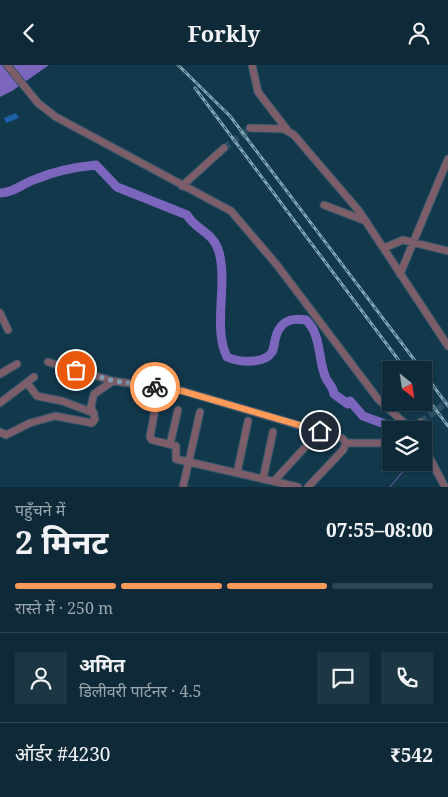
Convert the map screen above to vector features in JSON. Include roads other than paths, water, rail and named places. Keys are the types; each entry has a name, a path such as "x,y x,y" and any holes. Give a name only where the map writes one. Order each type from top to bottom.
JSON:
{"street":[{"path":"7,65 38,103 56,117 104,145 231,211 278,265 367,386 402,421"},
{"path":"252,65 258,92 288,131 334,181 366,221 448,346"},
{"path":"250,128 288,131"},
{"path":"182,186 224,148"},
{"path":"400,274 448,159"},
{"path":"324,205 366,221"},
{"path":"384,248 403,240 414,241 448,251"},
{"path":"0,313 8,330"},
{"path":"48,362 114,381 182,391 320,431 342,438 346,443"},
{"path":"0,374 17,364"},
{"path":"0,403 34,377"},
{"path":"0,432 6,435 33,422 58,416 89,424 95,419 91,406 94,393 114,381"},
{"path":"27,383 37,396 62,401 94,413"},
{"path":"156,404 150,437 152,440 176,446 176,459 298,487"},
{"path":"170,444 178,410"},
{"path":"183,487 200,412"},
{"path":"237,473 248,421"},
{"path":"274,481 320,431"},
{"path":"263,479 273,432"},
{"path":"346,443 382,443"},
{"path":"308,487 336,458 346,443"},
{"path":"432,462 445,487"}],"waterway":[{"path":"0,193 14,190 31,181 51,174 73,168 96,165 117,187 187,215 194,224 212,238 218,249 222,275 221,332 227,357 244,361 263,359 272,352 277,334 282,325 290,320 306,320 317,339 325,376 334,394 348,404 350,401 363,416 382,423"},
{"path":"390,487 403,471"}],"tunnel":[{"path":"224,148 250,128"},
{"path":"422,421 448,401"}],"railway":[{"path":"178,65 230,116 415,361"},
{"path":"195,88 399,361"},
{"path":"432,384 448,406"},
{"path":"432,405 448,426"}]}
